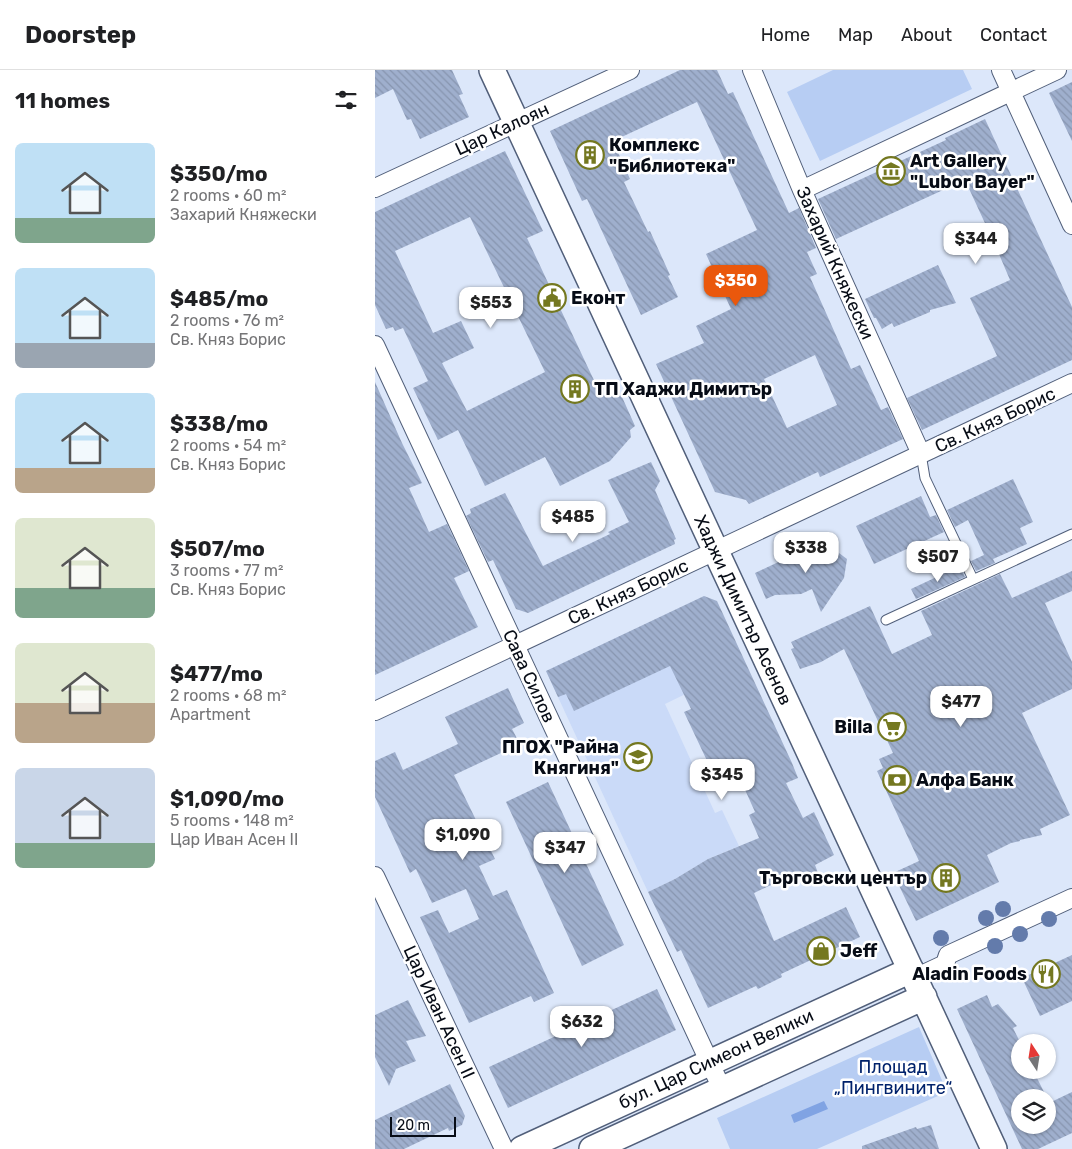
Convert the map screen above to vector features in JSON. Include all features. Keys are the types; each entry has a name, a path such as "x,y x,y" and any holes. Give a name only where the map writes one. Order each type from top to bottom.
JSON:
{"street":[{"name":"Хаджи Димитър Асенов","path":"491,70 995,1149"},
{"name":"Цар Калоян","path":"375,188 630,70"},
{"name":"Захарий Княжески","path":"751,70 801,190 921,454"},
{"path":"1001,70 1072,225"},
{"path":"801,190 1057,70"},
{"name":"Сава Силов","path":"375,345 722,1089"},
{"name":"Св. Княз Борис","path":"375,711 1072,383"},
{"name":"Цар Иван Асен II","path":"375,876 504,1149"},
{"name":"бул. Цар Симеон Велики","path":"592,1149 722,1089 916,982 945,964 948,955 1072,898"},
{"name":"бул. Цар Симеон Велики","path":"522,1149 709,1063 916,982"}],"lane":[{"path":"921,454 925,478 973,579"},
{"path":"886,620 1072,534"}],"shaded area":[{"name":"ПГОХ \"Райна Княгиня\"","path":"670,613 704,685 665,704 715,813 722,810 739,846 710,858 675,879 648,892 546,671"}],"green space":[{"path":"833,70 963,70 972,89 820,161 787,92"},
{"name":"Площад „Пингвините“","path":"919,1027 947,1092 817,1149 730,1149 717,1118"}],"water":[{"path":"824,1101 828,1109 794,1123 791,1115"}],"building":[{"path":"375,70 452,70 463,94 459,95 469,117 420,139 411,119 407,120 393,89 375,98"},
{"path":"680,70 717,70 728,94 733,92 789,213 799,208 816,248 807,252 817,274 810,277 851,369 860,365 881,410 888,407 903,439 820,477 818,472 749,504 746,500 715,492 656,364 704,343 696,326 731,309 706,254 757,230 697,102 613,141 630,179 624,182 648,232 650,231 678,297 641,315 587,199 582,201 550,131","holes":["815,355 837,405 787,428 764,379"]},
{"path":"1072,82 1072,141 1049,93"},
{"path":"985,119 1072,307 1072,360 922,430 907,398 997,356 970,298 1010,280 996,247 965,180 836,239 818,199 946,140 945,138"},
{"path":"505,151 543,231 527,238 591,374 597,386 607,386 612,392 618,388 635,426 630,430 631,437 610,461 560,486 545,457 485,486 458,430 438,440 413,388 428,381 403,328 395,331 393,327 386,329 375,305 375,212","holes":["470,217 545,372 467,411 442,363 474,348 461,321 433,333 395,251"]},
{"path":"938,265 956,303 930,310 930,312 894,327 892,323 882,329 876,318 874,318 865,299"},
{"path":"375,382 422,483 409,488 429,532 447,524 469,571 454,578 478,627 375,675"},
{"path":"651,462 660,481 655,490 676,539 674,540 675,544 528,613 516,609 493,560 488,562 466,516 471,513 470,509 505,493 543,566 610,534 608,532 629,522 608,480"},
{"path":"1013,479 1033,522 1020,528 1027,544 993,559 995,563 976,571 971,561 984,555 968,520 955,527 947,510"},
{"path":"921,496 930,517 936,515 944,532 874,564 856,526"},
{"path":"823,541 847,559 844,578 821,612 812,589 801,594 775,595 766,599 755,573"},
{"path":"960,566 965,577 916,599 911,589"},
{"path":"1072,571 1072,591 1045,603 1072,662 1072,689 1022,713 1070,815 1040,829 1042,835 1011,843 987,855 999,882 916,921 893,873 919,861 877,771 883,768 879,759 893,753 844,649 821,662 800,669 791,649 794,648 791,642 870,606 892,654 932,635 921,611 1000,574 1012,598"},
{"path":"704,596 717,601 792,763 798,778 786,783 803,818 814,812 834,855 815,865 818,873 803,880 799,872 754,893 774,941 846,907 860,937 781,974 782,977 758,989 756,986 708,1008 681,950 677,952 648,892 675,879 708,859 759,838 749,815 755,812 738,774 718,784 684,712 691,709 670,666 574,711 566,694 558,697 546,671"},
{"path":"508,688 524,723 512,729 520,744 454,775 495,859 479,866 493,896 507,890 554,993 534,1002 531,996 469,1023 420,917 438,910 449,933 479,919 466,889 432,903 416,869 410,873 375,797 375,761 395,752 403,770 458,744 445,717"},
{"path":"548,782 624,945 582,966 506,802"},
{"path":"1072,955 1072,1001 1040,1016 1022,978"},
{"path":"657,989 676,1030 508,1108 489,1067"},
{"path":"987,995 992,1007 998,1004 1017,1026 1013,1028 1016,1034 1011,1034 1011,1079 1038,1079 1042,1089 1011,1089 1011,1125 957,1009"},
{"path":"408,1000 426,1036 406,1041 416,1061 396,1069 389,1086 375,1057 375,1015"},
{"path":"450,1084 465,1116 462,1125 449,1131 448,1128 404,1149 375,1149 375,1120"},
{"path":"1072,1092 1072,1133 1038,1149 1022,1149 1015,1134 1056,1134 1056,1100"},
{"path":"931,1125 939,1149 862,1149 862,1146 916,1127 917,1129"}],"place":[{"name":"Комплекс \"Библиотека\"","path":"590,155"},
{"name":"Art Gallery \"Lubor Bayer\"","path":"891,171"},
{"name":"Еконт","path":"552,298"},
{"name":"ТП Хаджи Димитър","path":"575,389"},
{"name":"Billa","path":"892,727"},
{"name":"ПГОХ \"Райна Княгиня\"","path":"638,757"},
{"name":"Алфа Банк","path":"897,780"},
{"name":"Търговски център","path":"946,878"},
{"name":"Jeff","path":"821,951"},
{"name":"Aladin Foods","path":"1046,974"}]}
